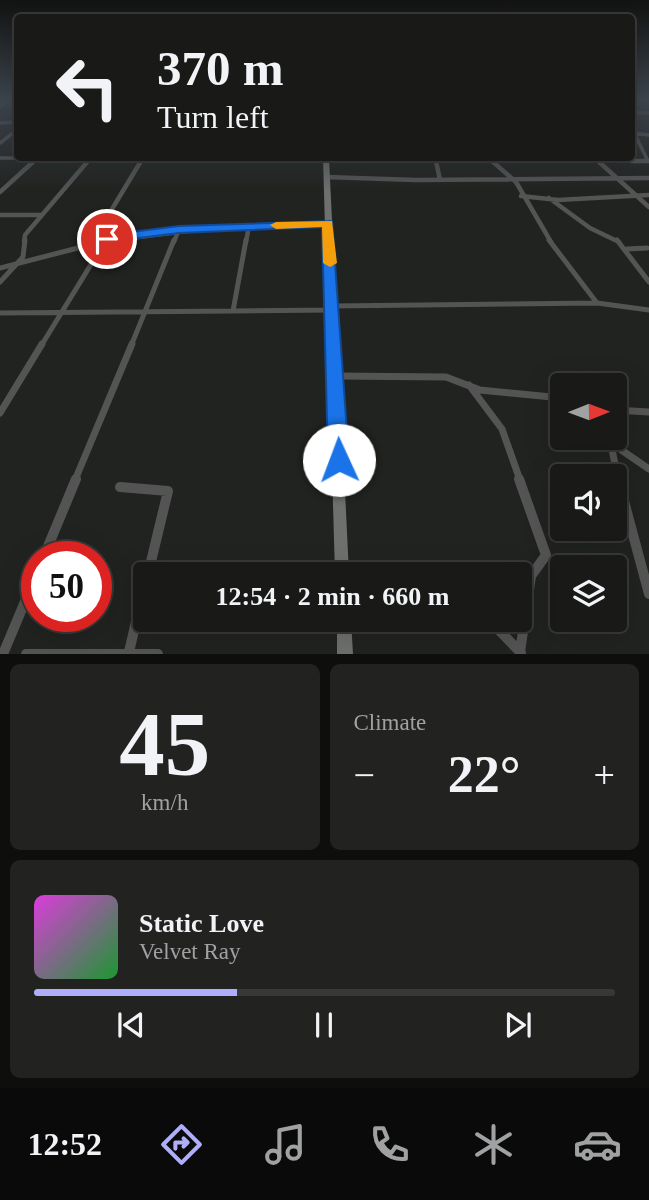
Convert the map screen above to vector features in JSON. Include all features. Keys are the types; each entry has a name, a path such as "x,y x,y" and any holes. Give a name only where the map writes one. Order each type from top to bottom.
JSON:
{"main road":[{"path":"326,161 344,562"},
{"path":"344,632 345,654"}],"street":[{"path":"0,143 14,132"},
{"path":"635,135 648,161"},
{"path":"0,192 34,161"},
{"path":"0,282 21,261 24,235 87,161"},
{"path":"0,413 107,239 103,224 141,161"},
{"path":"436,161 440,180"},
{"path":"493,161 513,178 542,231 597,303"},
{"path":"600,161 620,177 635,196 649,207"},
{"path":"326,177 440,180 649,178"},
{"path":"522,196 567,200 649,195"},
{"path":"549,198 577,215 590,228 608,234 626,249 649,282"},
{"path":"0,215 41,215"},
{"path":"0,268 107,239 179,229 328,223"},
{"path":"233,311 249,226"},
{"path":"50,541 179,229"},
{"path":"626,249 648,248"},
{"path":"0,313 597,303 649,310"},
{"path":"336,376 446,377 480,390 550,397"},
{"path":"469,385 502,429 546,555 531,576 521,653"},
{"path":"627,411 649,412"},
{"path":"610,450 625,514 649,594"},
{"path":"622,450 649,468"},
{"path":"120,487 168,491 151,562"},
{"path":"3,654 21,611"},
{"path":"129,652 134,632"},
{"path":"501,632 521,653"},
{"path":"26,654 158,654"}],"slow traffic":[{"path":"276,225 328,223 330,263"}],"route":[{"path":"107,239 179,229 328,223 339,460"}]}
